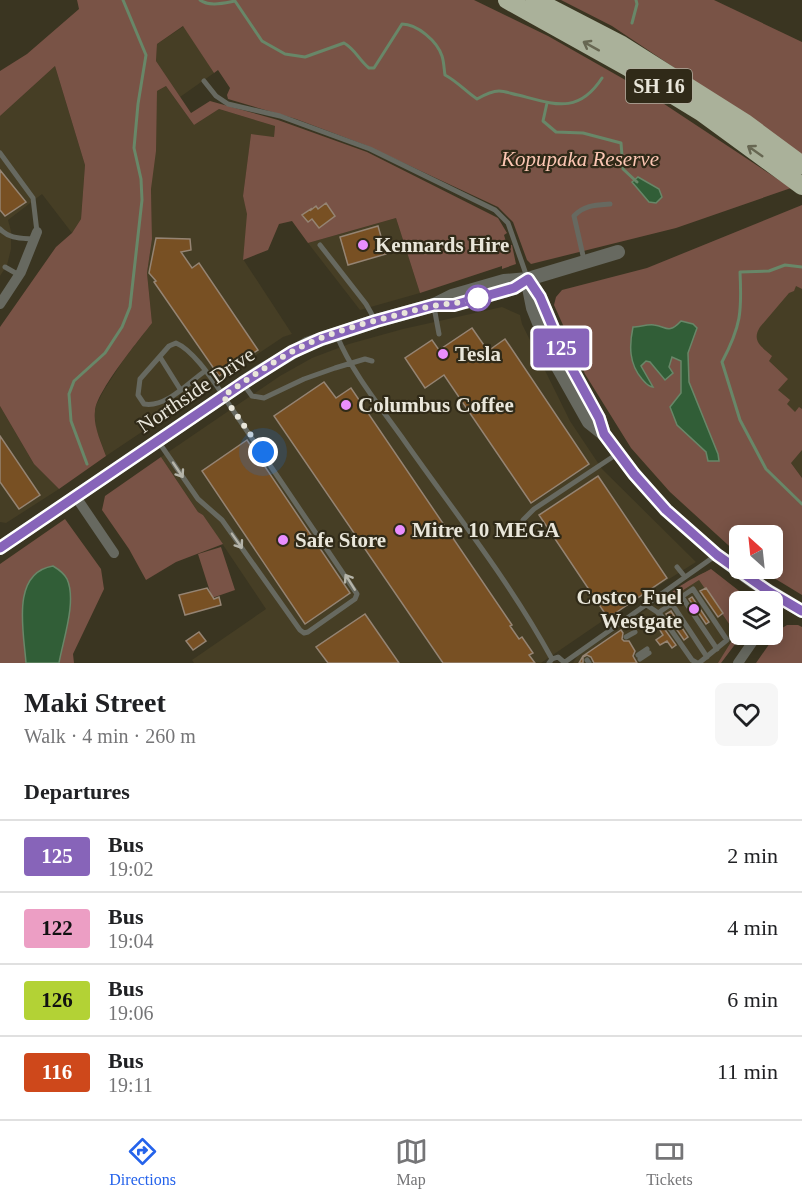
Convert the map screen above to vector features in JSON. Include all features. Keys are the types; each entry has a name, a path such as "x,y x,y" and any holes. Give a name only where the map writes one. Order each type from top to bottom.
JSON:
{"highway":[{"name":"SH 16","path":"507,0 630,68 701,112 802,186"},
{"name":"SH 16","path":"535,0 622,45 744,122 802,165"}],"street":[{"path":"0,304 19,275 35,236"},
{"name":"Northside Drive","path":"0,549 292,352 336,334 434,305 452,296 504,281 528,279 618,252"},
{"path":"528,279 533,308 553,358 589,422 604,434 666,510 717,555 769,591"},
{"path":"76,497 114,553"},
{"path":"783,601 802,611"},
{"path":"738,663 750,645"}],"lane":[{"path":"204,81 216,96 228,104 280,116 370,149 495,210 508,222 528,279"},
{"path":"0,153 33,198 35,236 13,238 0,229"},
{"path":"585,262 574,216 579,210 593,205 610,204"},
{"path":"320,245 366,304 376,321"},
{"path":"5,267 19,275"},
{"path":"434,305 439,334"},
{"path":"336,334 351,364 534,625 551,661 558,657 565,662 717,555"},
{"path":"158,441 198,499 222,520 300,630 304,633 308,632 355,599 357,594 224,396 205,371 183,346 176,343 160,357 140,379 138,395 144,404 162,403 205,371"},
{"path":"160,357 180,389"},
{"path":"243,383 252,396 264,398 304,379 365,359 372,362"},
{"path":"523,520 534,509 618,453"},
{"path":"677,567 685,577"},
{"path":"645,604 658,613 692,660 698,663 727,640 693,590 658,613"},
{"path":"682,597 717,649"},
{"path":"672,604 707,657"},
{"path":"626,637 635,632"},
{"path":"639,657 648,651"}],"shaded area":[{"path":"184,26 214,73 180,97 156,61 157,44"},
{"path":"55,66 85,165 81,219 72,233 42,194 8,220 11,231 11,249 7,265 0,276 0,116"},
{"path":"166,86 194,125 219,109 275,126 274,137 251,135 243,196 248,214 243,259 292,334 283,337 106,456 96,429 94,409 124,359 152,323 147,273 152,239 151,189 157,91"},
{"path":"638,177 659,189 662,197 656,203 649,202 632,182"},
{"path":"396,218 420,293 360,310 308,243"},
{"path":"794,284 802,289 802,478 789,460 746,351 758,309"},
{"path":"502,307 520,315 522,324 570,421 602,469 696,562 541,663 194,663 192,660 266,609 161,457 280,376 312,358 349,344 403,329"},
{"path":"681,321 693,324 697,328 688,353 689,382 719,461 708,461 706,452 677,425 670,407 681,393 681,361 672,357 669,367 673,373 665,380 650,362 646,361 641,366 653,387 642,379 632,361 633,327 652,325 670,329"},
{"path":"0,406 34,464 59,489 6,523 0,522"},
{"path":"53,566 67,579 71,598 59,663 26,663 22,621 25,592 30,580 39,571"},
{"name":"Costco Fuel Westgate","path":"711,569 739,591 729,591 729,645 734,645 721,663 573,663 578,655"}],"green space":[{"name":"Kopupaka Reserve","path":"77,0 474,0 548,36 643,90 791,188 676,228 531,264 527,260 513,222 498,207 365,145 296,119 228,99 230,88 218,70 214,73 183,26 157,44 156,61 191,113 210,101 278,120 367,152 498,218 507,233 504,235 507,245 512,245 516,264 502,269 502,266 420,293 396,218 308,243 292,221 279,224 268,250 243,260 247,214 243,196 251,134 274,137 275,126 219,109 194,125 166,86 157,91 156,151 151,189 152,239 147,273 152,323 119,366 97,402 95,422 106,456 59,489 34,464 0,406 0,327 56,247 72,233 81,219 85,165 55,66 0,116 0,71 27,54 79,9"},
{"path":"561,0 714,0 802,42 802,156 772,133 612,26"},
{"path":"802,205 802,289 796,286 794,291 789,293 760,327 757,340 761,347 772,356 769,361 788,379 778,390 790,400 787,404 795,412 799,407 802,409 802,450 791,463 802,478 802,595 776,579 783,579 783,525 729,525 729,546 670,492 631,448 585,374 554,305 556,297 562,290 647,268"},
{"path":"161,457 223,544 176,562 146,580 129,549 102,510 105,496"},
{"path":"65,519 101,569 104,589 73,654 74,663 0,663 0,564"},
{"path":"221,547 235,590 212,598 198,554"},
{"path":"711,569 739,591 729,591 729,624 699,580 663,603 672,592"},
{"path":"787,625 802,627 802,663 756,663 769,645 783,645 783,628"},
{"path":"729,645 734,645 721,663 718,663"}],"building":[{"path":"0,170 26,202 5,216 0,210"},
{"path":"326,203 335,216 319,228 312,219 308,222 302,215 316,206 318,209"},
{"name":"Kennards Hire","path":"378,226 386,254 348,265 340,237"},
{"path":"156,238 190,239 191,250 181,252 192,268 199,263 258,350 219,376 149,273"},
{"path":"472,328 488,351 505,339 589,464 531,503 444,375 425,388 405,358 432,340 439,350"},
{"name":"Mitre 10 MEGA","path":"324,382 336,398 351,388 512,625 510,626 519,639 522,637 533,653 529,655 535,663 443,663 274,416"},
{"path":"0,436 40,495 19,509 0,482"},
{"name":"Safe Store","path":"247,440 350,593 305,624 202,471"},
{"path":"598,476 667,578 608,618 539,515"},
{"path":"207,588 214,599 219,597 221,605 185,615 179,595"},
{"path":"706,588 723,613 718,617 700,591"},
{"path":"692,597 709,622 706,624 689,599"},
{"path":"671,611 688,637 684,640 666,614"},
{"path":"365,614 399,663 328,663 316,647"},
{"path":"658,620 676,645 672,648 667,641 660,645 656,640 663,635 655,622"},
{"path":"621,630 622,639 629,641 635,651 633,656 637,663 594,663 587,655 583,657 583,663 579,663 583,656"},
{"path":"199,632 206,641 193,650 186,641"}],"waterway":[{"path":"87,464 71,421 69,394 74,381 105,353 122,327 130,307 142,200 141,179 134,148 146,55 123,0"},
{"path":"200,0 212,4 235,1 262,41 285,54 305,57 344,43 369,68 374,68 402,24 414,27 426,34 436,45 443,58 445,75 477,99 499,91 564,104 584,98 602,78"},
{"path":"632,23 636,0"},
{"path":"547,103 543,121 556,132 583,133 621,143 623,169 637,182"},
{"path":"802,267 785,265 769,271 740,272 739,318 722,362 740,420 766,469 802,504"}],"bus line":[{"name":"125","path":"0,548 274,362 307,344 434,305 454,305 514,288 528,279 540,297 557,340 599,418 604,434 634,474 666,510 717,555 768,591 802,611"}],"place":[{"name":"Kennards Hire","path":"363,245"},
{"name":"Tesla","path":"443,354"},
{"name":"Columbus Coffee","path":"346,405"},
{"name":"Mitre 10 MEGA","path":"400,530"},
{"name":"Safe Store","path":"283,540"},
{"name":"Costco Fuel Westgate","path":"694,609"}],"route":[{"path":"263,452 223,396 274,362 307,344 434,305 454,305 478,298"}]}
